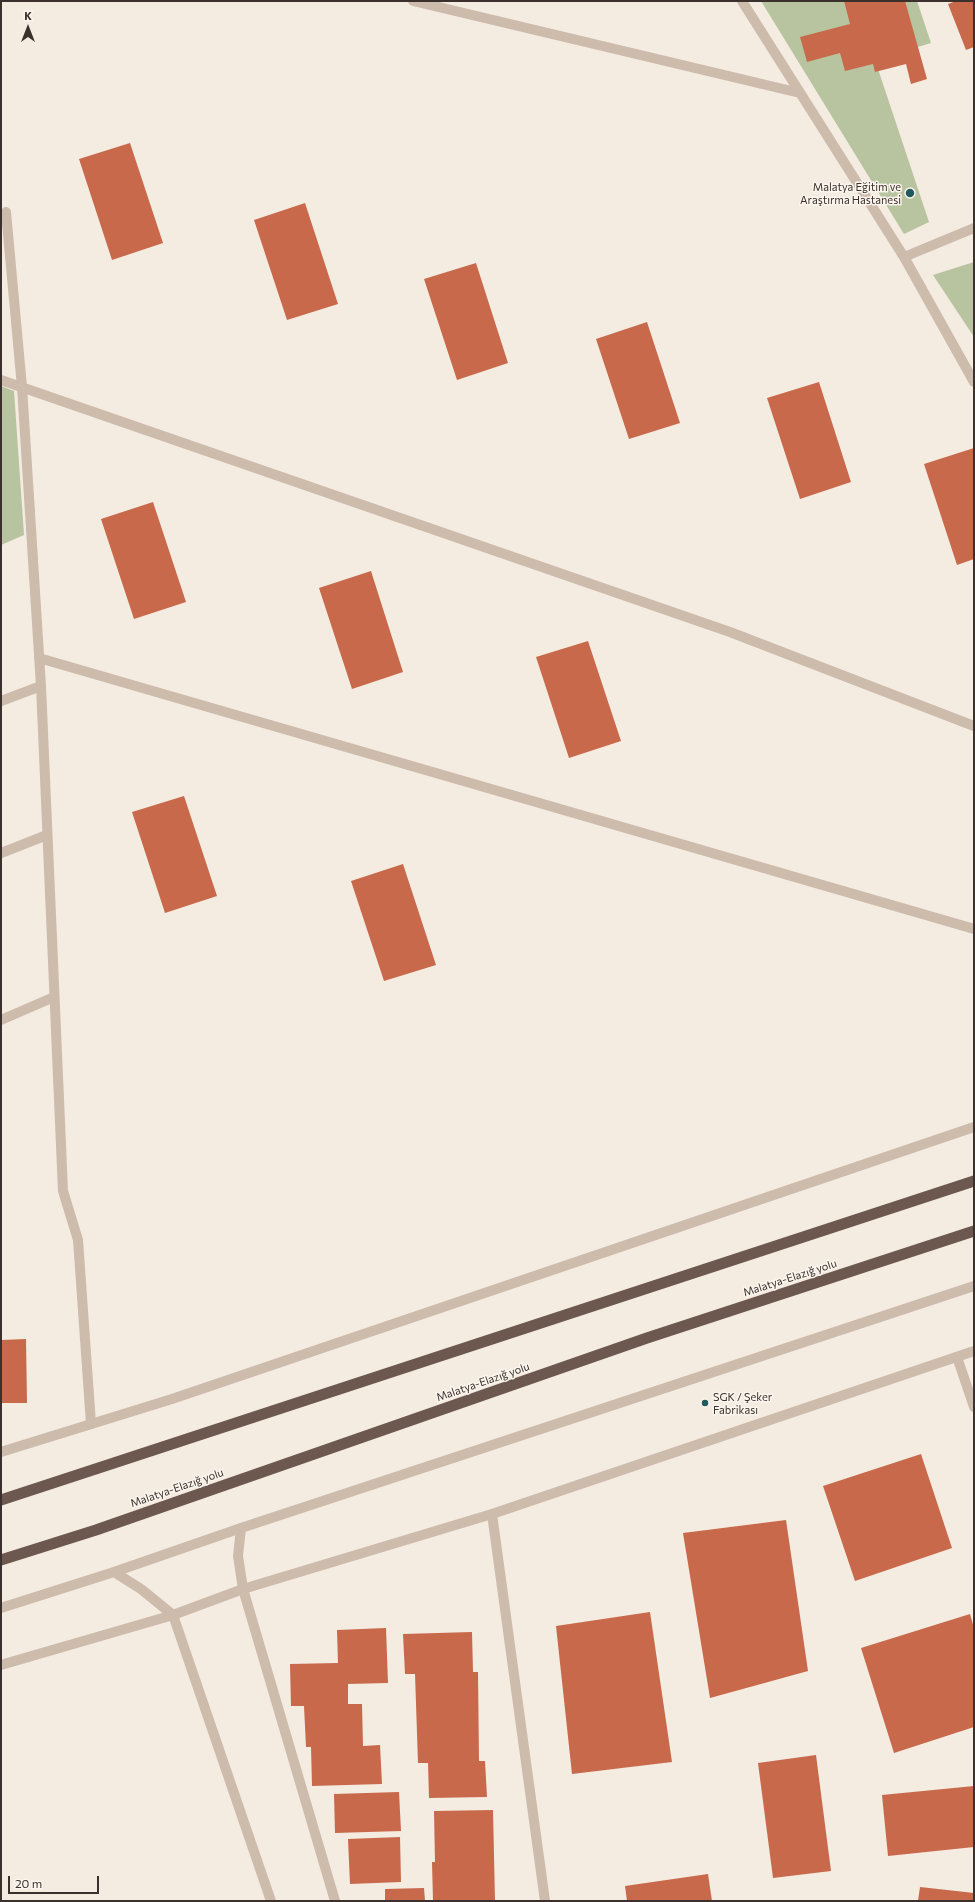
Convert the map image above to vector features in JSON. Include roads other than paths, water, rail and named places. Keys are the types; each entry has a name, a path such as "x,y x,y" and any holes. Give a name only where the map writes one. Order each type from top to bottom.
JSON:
{"highway":[{"path":"1,1500 974,1181"},
{"name":"Malatya-Elazığ yolu","path":"1,1560 96,1530 647,1338 974,1231"}],"street":[{"path":"413,1 800,93"},
{"path":"742,1 904,256 974,382"},
{"path":"6,212 22,387 39,658 63,1191 78,1240 91,1424"},
{"path":"904,256 974,228"},
{"path":"1,380 730,632 974,726"},
{"path":"39,658 974,930"},
{"path":"1,701 40,686"},
{"path":"1,853 47,835"},
{"path":"1,1020 54,996"},
{"path":"1,1452 179,1396 974,1127"},
{"path":"1,1608 114,1572 241,1528 974,1286"},
{"path":"1,1665 173,1615 243,1589 492,1514 974,1351"},
{"path":"957,1357 974,1407"},
{"path":"492,1514 545,1901"},
{"path":"241,1528 238,1556 243,1589 335,1901"},
{"path":"114,1572 141,1589 173,1615 271,1901"}],"place":[{"name":"Malatya Eğitim ve Araştırma Hastanesi","path":"910,193"},
{"name":"SGK / Şeker Fabrikası","path":"705,1403"}]}
